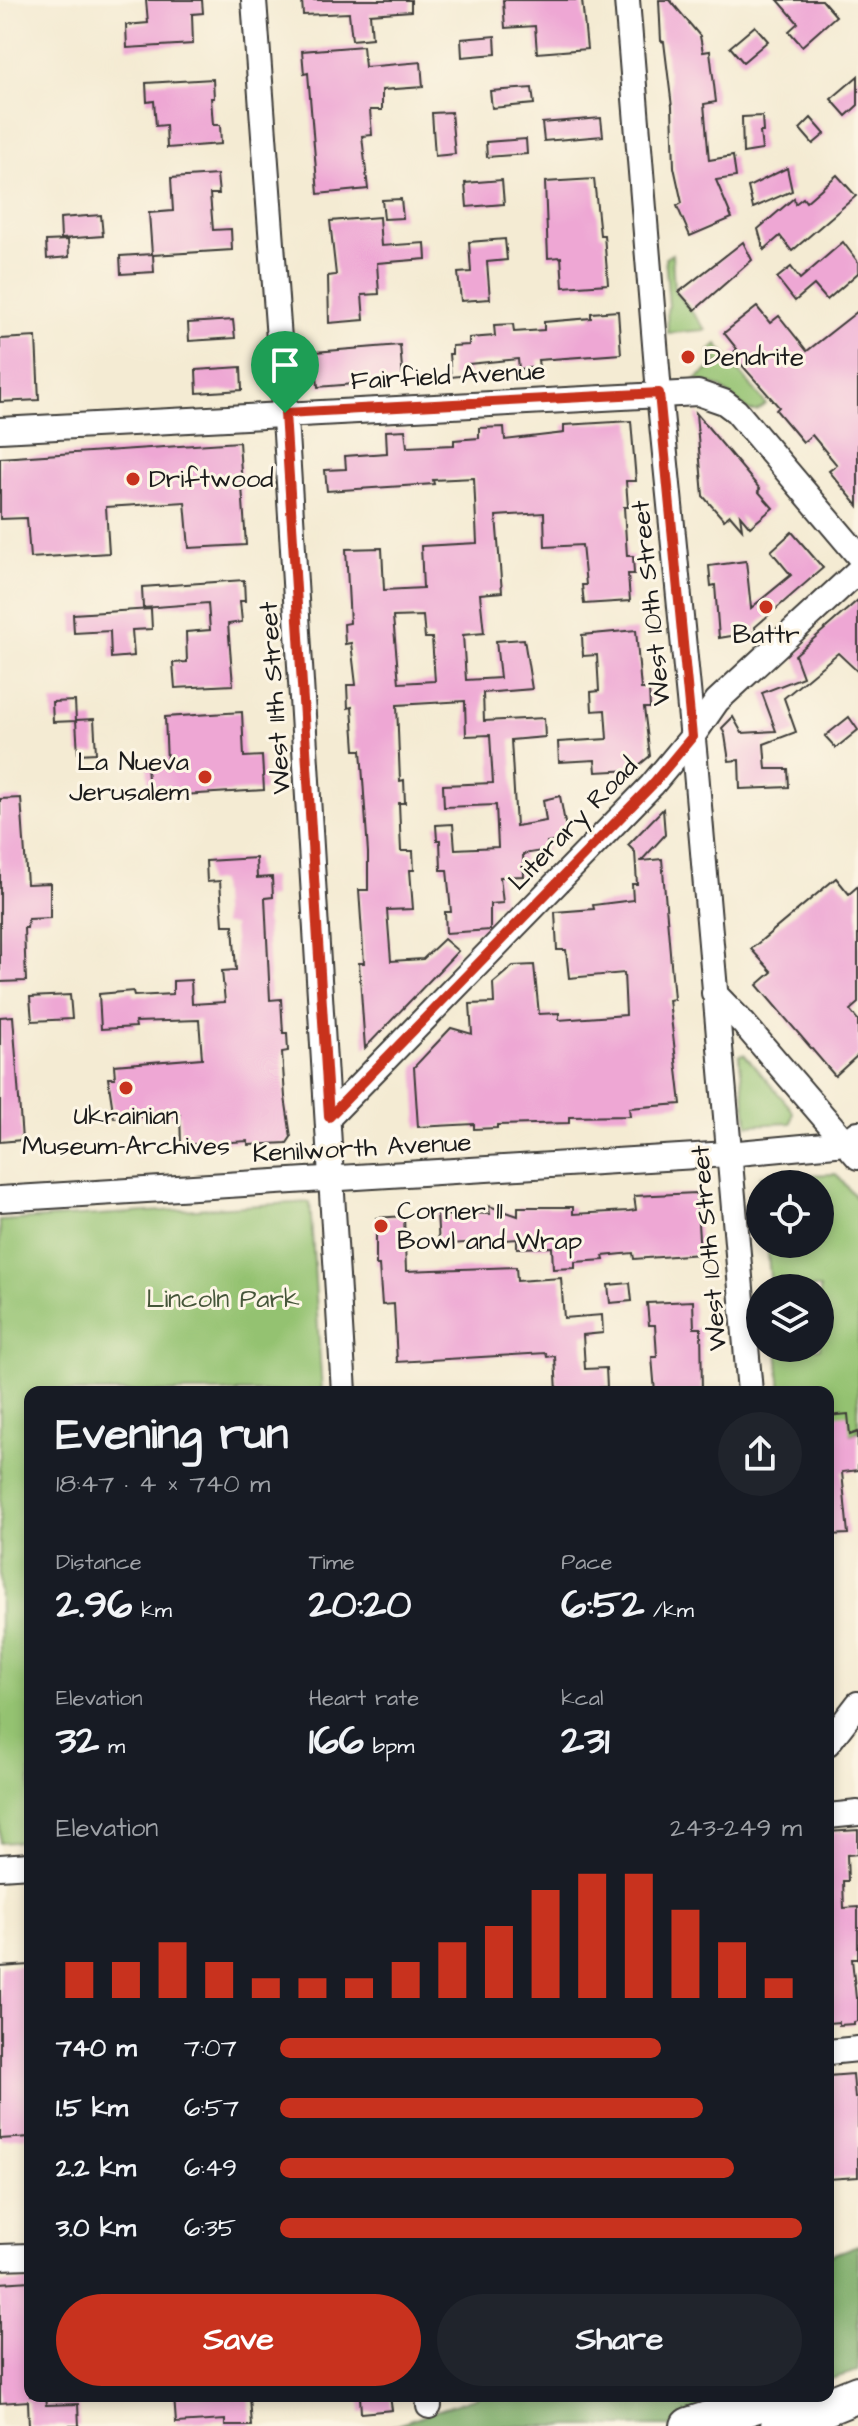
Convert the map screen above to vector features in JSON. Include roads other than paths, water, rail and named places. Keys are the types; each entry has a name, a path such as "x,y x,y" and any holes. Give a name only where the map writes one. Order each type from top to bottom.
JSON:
{"highway":[{"path":"834,2378 858,2370"},
{"path":"779,2426 858,2394"},
{"path":"689,2426 763,2402"}],"street":[{"name":"West 11th Street","path":"254,0 285,413 344,1386"},
{"name":"West 10th Street","path":"627,0 659,393 749,1386"},
{"name":"Fairfield Avenue","path":"0,430 698,393 709,395 736,411 858,555"},
{"name":"Literary Road","path":"329,1117 652,785 731,686 858,571"},
{"path":"714,993 854,1144"},
{"name":"Kenilworth Avenue","path":"0,1199 854,1144"},
{"path":"834,1735 858,1704"},
{"path":"834,1815 858,1813"},
{"path":"0,1867 24,1865"},
{"path":"834,2051 858,2049"},
{"path":"0,2257 24,2256"}],"place":[{"name":"Dendrite","path":"688,357"},
{"name":"Driftwood","path":"133,479"},
{"name":"Battr","path":"766,607"},
{"name":"La Nueva Jerusalem","path":"205,777"},
{"name":"Ukrainian Museum-Archives","path":"126,1088"},
{"name":"Corner 11 Bowl and Wrap","path":"381,1226"}],"park label":[{"name":"Lincoln Park","path":"223,1299"}]}
